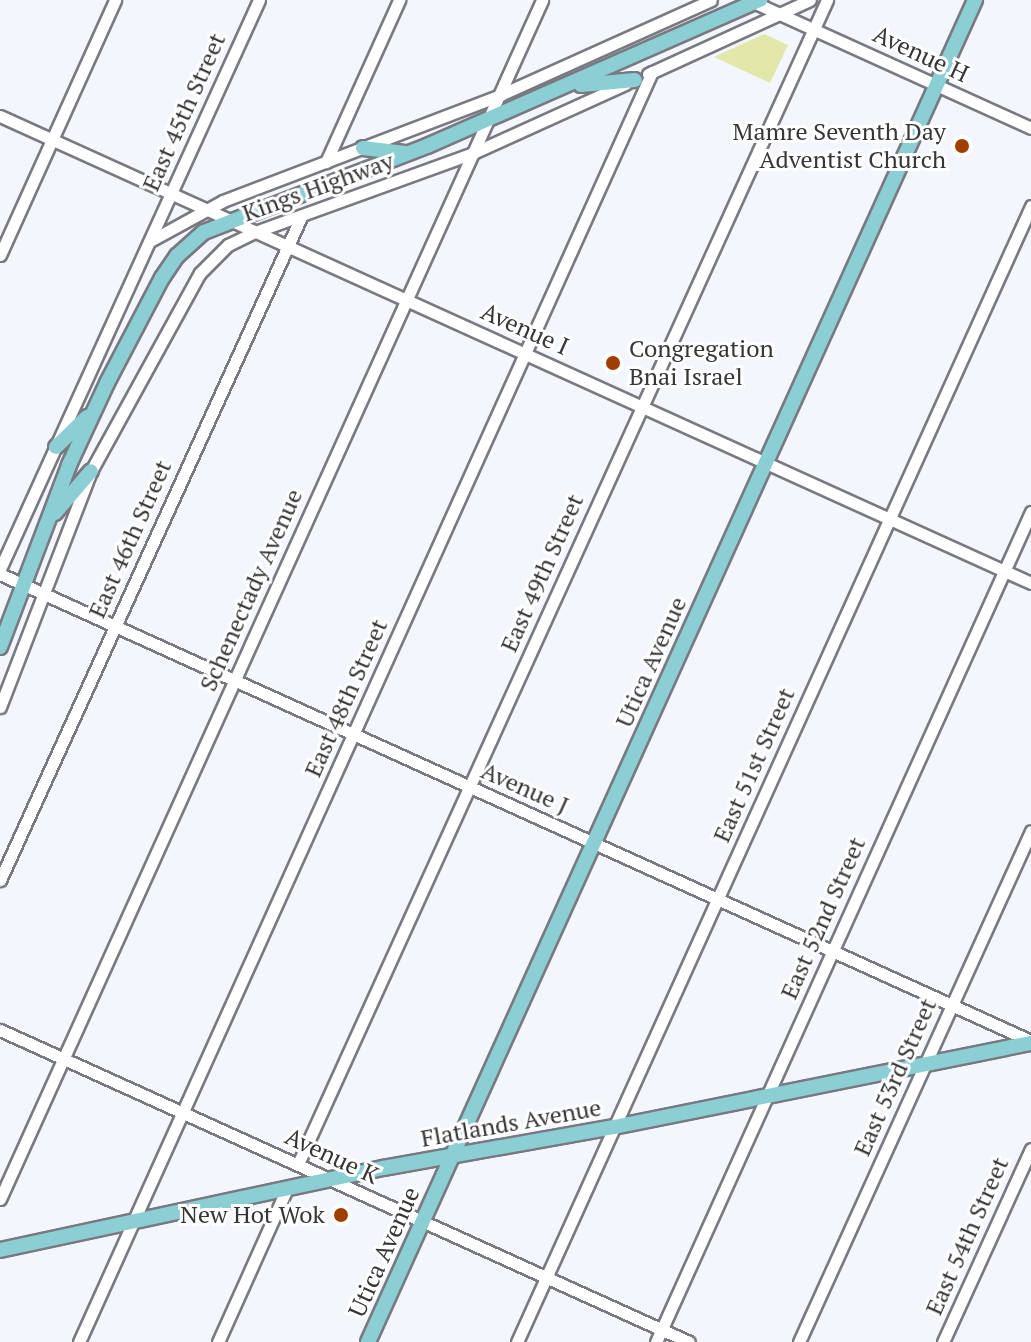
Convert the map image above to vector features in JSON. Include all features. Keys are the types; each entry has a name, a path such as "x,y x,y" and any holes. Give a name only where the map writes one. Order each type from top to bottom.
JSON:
{"main road":[{"name":"Utica Avenue","path":"368,1342 975,0"},
{"name":"Kings Highway","path":"0,647 95,408 169,267 204,232 409,153 569,86 754,1"},
{"path":"569,86 635,80"},
{"path":"363,148 409,153"},
{"path":"56,447 95,408"},
{"path":"47,523 91,471"},
{"name":"Flatlands Avenue","path":"0,1250 331,1180 614,1127 1031,1042"}],"street":[{"path":"0,255 115,0"},
{"name":"East 45th Street","path":"150,242 259,0"},
{"path":"326,162 399,0"},
{"name":"Schenectady Avenue","path":"0,1199 542,0"},
{"path":"677,15 684,0"},
{"name":"Kings Highway","path":"150,242 205,209 500,95 711,0"},
{"name":"Kings Highway","path":"0,707 91,471 200,273 228,245 255,232 473,153 810,0"},
{"name":"East 49th Street","path":"298,1164 827,0"},
{"name":"Avenue H","path":"754,1 1031,128"},
{"name":"East 48th Street","path":"79,1342 652,72"},
{"name":"Avenue I","path":"0,116 1031,583"},
{"name":"East 51st Street","path":"517,1342 1031,206"},
{"name":"East 46th Street","path":"0,880 301,217"},
{"path":"0,572 150,242"},
{"name":"East 52nd Street","path":"656,1342 1031,512"},
{"name":"Avenue J","path":"0,572 1031,1042"},
{"name":"East 53rd Street","path":"799,1342 1031,831"},
{"name":"Avenue K","path":"0,1030 689,1342"},
{"name":"East 54th Street","path":"943,1342 1031,1149"},
{"path":"218,1342 286,1191"}],"green space":[{"path":"764,34 788,45 770,83 714,57"}],"place":[{"name":"Mamre Seventh Day Adventist Church","path":"962,146"},
{"name":"Congregation Bnai Israel","path":"613,363"},
{"name":"New Hot Wok","path":"341,1215"}]}
